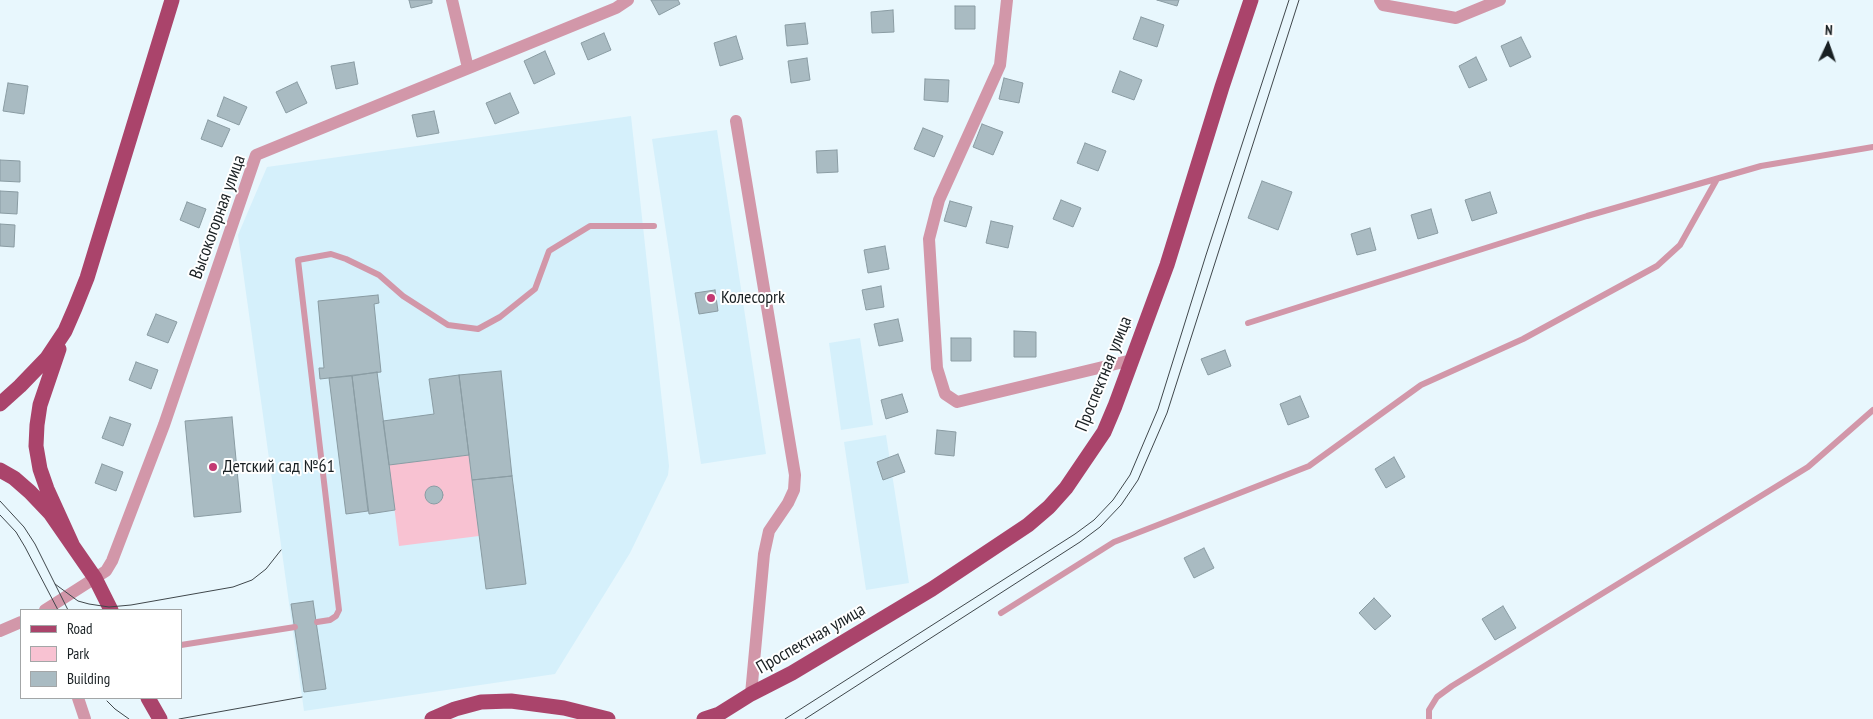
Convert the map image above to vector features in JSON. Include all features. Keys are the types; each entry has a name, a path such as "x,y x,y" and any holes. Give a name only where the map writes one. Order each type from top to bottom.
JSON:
{"main road":[{"path":"72,544 40,469 36,446 40,405 65,331 87,278 172,0"},
{"name":"Проспектная улица","path":"704,719 719,714 751,694 792,673 940,584 995,548 1050,507 1066,488 1104,432 1132,360 1167,265 1251,0"},
{"path":"0,404 47,358 65,331"},
{"path":"0,470 14,478 30,492 50,514 95,578 110,609"},
{"path":"149,699 160,719"},
{"path":"432,719 455,709 481,702 511,701 564,708 608,719"}],"street":[{"path":"452,0 468,68"},
{"name":"Высокогорная улица","path":"48,609 106,571 112,561 164,425 256,155 628,0"},
{"path":"1007,0 1000,66 939,200 929,238 937,368 945,394 957,402 1132,360"},
{"path":"1380,0 1383,5 1456,18 1500,0"},
{"path":"736,121 795,474 794,490 788,503 769,531 764,554 751,694"},
{"path":"0,631 20,622"},
{"path":"78,699 85,719"}],"lane":[{"path":"1248,323 1587,216 1761,166 1873,147"},
{"path":"1001,613 1114,542 1309,466 1421,385 1523,339 1658,266 1680,245 1718,179"},
{"path":"317,622 330,620 340,610 298,260 331,254 379,276 403,296 448,325 478,329 500,317 535,289 549,251 590,226 654,226"},
{"path":"1429,719 1429,710 1437,697 1452,686 1808,467 1873,410"},
{"path":"182,645 295,627"}],"shaded area":[{"path":"631,116 669,466 668,475 630,553 555,674 304,711 238,235 267,167"},
{"path":"717,130 766,454 701,464 652,139"},
{"path":"860,338 873,425 841,430 829,343"},
{"path":"886,435 909,583 866,590 844,442"}],"green space":[{"path":"469,455 479,536 399,546 389,465","holes":["432,486 440,488 443,494 442,499 435,504 429,503 425,495 427,490"]}],"building":[{"path":"409,0 432,0 432,3 411,8"},
{"path":"651,0 678,0 680,4 659,15"},
{"path":"1157,0 1179,0 1177,6"},
{"path":"955,6 975,6 975,29 955,29"},
{"path":"893,10 894,32 872,33 871,12"},
{"path":"1141,17 1164,25 1157,47 1133,39"},
{"path":"805,23 808,44 787,46 785,25"},
{"path":"604,33 611,50 588,60 581,43"},
{"path":"736,36 743,59 720,66 714,43"},
{"path":"1521,37 1531,57 1510,67 1501,46"},
{"path":"545,51 555,74 534,84 524,61"},
{"path":"1476,57 1487,80 1469,88 1459,66"},
{"path":"807,58 810,80 791,83 788,61"},
{"path":"354,62 358,84 336,89 331,66"},
{"path":"1120,71 1142,80 1134,100 1112,92"},
{"path":"1004,78 1023,83 1019,103 999,99"},
{"path":"925,79 949,80 948,102 924,100"},
{"path":"297,82 307,103 286,113 276,92"},
{"path":"8,83 28,86 24,114 3,111"},
{"path":"510,93 519,113 495,124 486,103"},
{"path":"224,97 247,107 239,125 217,116"},
{"path":"434,111 439,133 417,137 412,115"},
{"path":"208,120 230,129 222,147 201,139"},
{"path":"982,124 1003,132 993,155 973,147"},
{"path":"923,128 943,136 934,157 914,149"},
{"path":"1085,143 1106,151 1098,171 1077,163"},
{"path":"837,150 838,172 817,173 816,151"},
{"path":"0,160 20,161 20,182 0,181"},
{"path":"1262,181 1292,192 1278,230 1248,218"},
{"path":"0,191 18,192 17,214 0,213"},
{"path":"1490,192 1497,213 1472,221 1465,200"},
{"path":"1061,200 1081,208 1073,227 1053,219"},
{"path":"950,201 972,207 966,227 944,221"},
{"path":"187,202 206,209 199,228 180,220"},
{"path":"1431,209 1438,233 1418,239 1411,215"},
{"path":"991,221 1013,226 1008,248 986,243"},
{"path":"0,224 15,225 14,247 0,246"},
{"path":"1370,228 1376,250 1357,255 1351,234"},
{"path":"885,246 889,269 868,273 864,250"},
{"path":"881,286 884,307 866,310 862,290"},
{"path":"715,290 718,311 699,314 695,293"},
{"path":"378,295 379,303 374,304 381,372 320,379 319,368 324,368 318,301"},
{"path":"156,314 177,322 168,343 147,335"},
{"path":"898,319 903,341 879,346 874,324"},
{"path":"1014,331 1036,332 1036,357 1014,357"},
{"path":"951,338 971,338 971,361 951,361"},
{"path":"1225,350 1231,366 1208,375 1201,359"},
{"path":"136,362 158,370 151,389 129,380"},
{"path":"501,371 512,476 472,480 459,375"},
{"path":"377,372 395,510 369,514 352,376"},
{"path":"459,375 469,455 389,465 383,421 434,414 429,379"},
{"path":"352,376 368,511 346,514 329,378"},
{"path":"902,394 908,412 886,419 881,400"},
{"path":"1300,396 1309,417 1288,425 1280,404"},
{"path":"110,417 131,424 123,446 102,438"},
{"name":"Детский сад №61","path":"232,417 241,512 194,517 185,421"},
{"path":"937,430 956,432 954,456 935,454"},
{"path":"898,454 905,472 883,480 877,462"},
{"path":"1394,457 1405,477 1386,488 1375,469"},
{"path":"102,464 123,472 116,491 95,483"},
{"path":"512,476 526,584 486,589 472,480"},
{"path":"434,486 441,488 443,495 441,502 434,504 427,502 425,495 427,488"},
{"path":"1204,548 1214,568 1194,578 1184,558"},
{"path":"1374,598 1391,616 1375,630 1359,613"},
{"path":"313,601 326,689 304,692 291,604"},
{"path":"1503,606 1516,628 1495,640 1482,619"}],"tram line":[{"path":"785,719 1075,534 1094,520 1113,500 1130,475 1158,409 1289,0"},
{"path":"805,719 1080,542 1100,527 1121,505 1138,480 1167,413 1299,0"},
{"path":"0,501 24,527 35,544 68,609"},
{"path":"0,515 16,532 57,609"},
{"path":"55,584 78,601 109,607 131,605 233,587 252,580 266,569 281,550"},
{"path":"179,719 302,697"},
{"path":"107,701 129,719"}],"place":[{"name":"Колесоprk","path":"711,298"},
{"name":"Детский сад №61","path":"213,467"}]}
